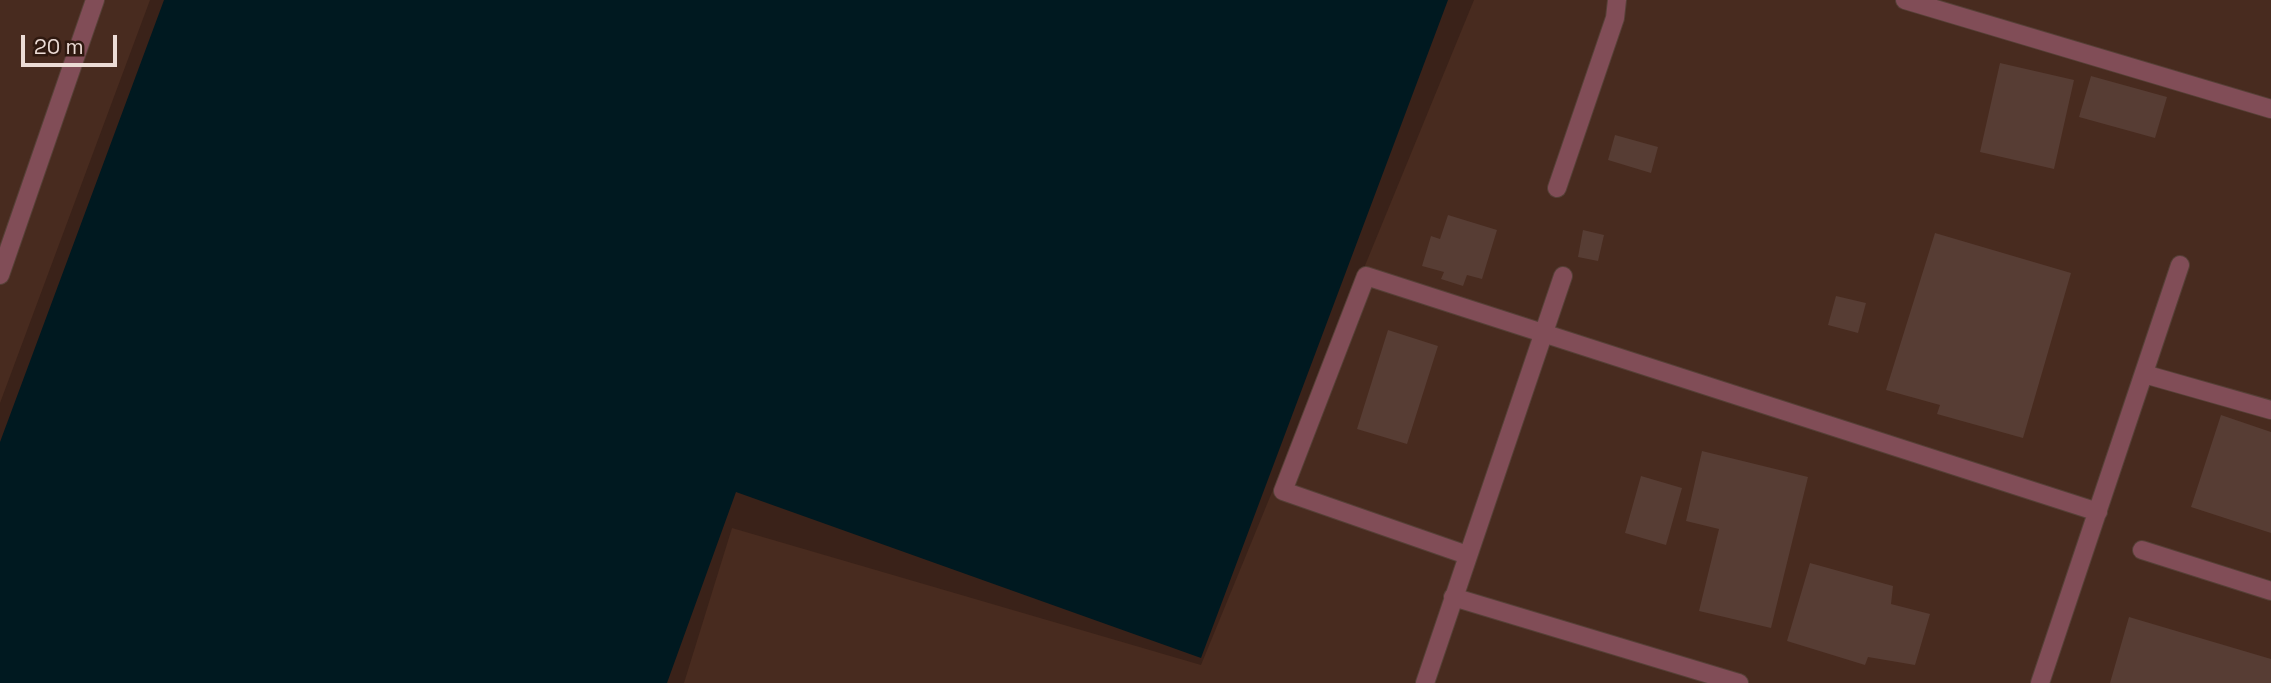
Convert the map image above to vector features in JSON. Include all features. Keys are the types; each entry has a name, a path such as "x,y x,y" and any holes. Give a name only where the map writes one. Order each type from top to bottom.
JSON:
{"lane":[{"path":"0,275 96,0"},
{"path":"1557,188 1615,18 1617,0"},
{"path":"1905,0 2271,109"},
{"path":"2040,683 2180,265"},
{"path":"1467,555 1283,491 1366,276 2098,512"},
{"path":"1425,683 1563,276"},
{"path":"2144,374 2271,410"},
{"path":"2142,550 2271,591"},
{"path":"1453,597 1739,683"}],"shaded area":[{"path":"0,0 150,0 0,403"},
{"path":"1474,0 2271,0 2271,683 684,683 732,528 1201,665"}],"water":[{"path":"164,0 1448,0 1201,658 736,492 667,683 0,683 0,442"}],"building":[{"path":"2000,63 2074,80 2054,169 1980,152"},
{"path":"2091,76 2167,97 2155,138 2079,117"},
{"path":"1615,135 1658,147 1651,173 1608,160"},
{"path":"1448,215 1497,230 1482,279 1467,275 1463,286 1441,279 1444,272 1422,266 1431,236 1440,239"},
{"path":"1583,230 1604,235 1598,261 1578,257"},
{"path":"1935,233 2071,273 2023,438 1937,414 1940,405 1886,390"},
{"path":"1836,296 1866,303 1858,333 1828,325"},
{"path":"1388,330 1438,346 1407,444 1357,429"},
{"path":"2221,415 2271,432 2271,533 2191,507"},
{"path":"1702,451 1808,477 1771,628 1699,611 1719,529 1686,521"},
{"path":"1641,476 1682,488 1666,545 1625,533"},
{"path":"1810,563 1893,586 1891,604 1930,614 1915,665 1868,657 1865,665 1787,641"},
{"path":"2129,617 2271,659 2271,683 2110,683"}]}
